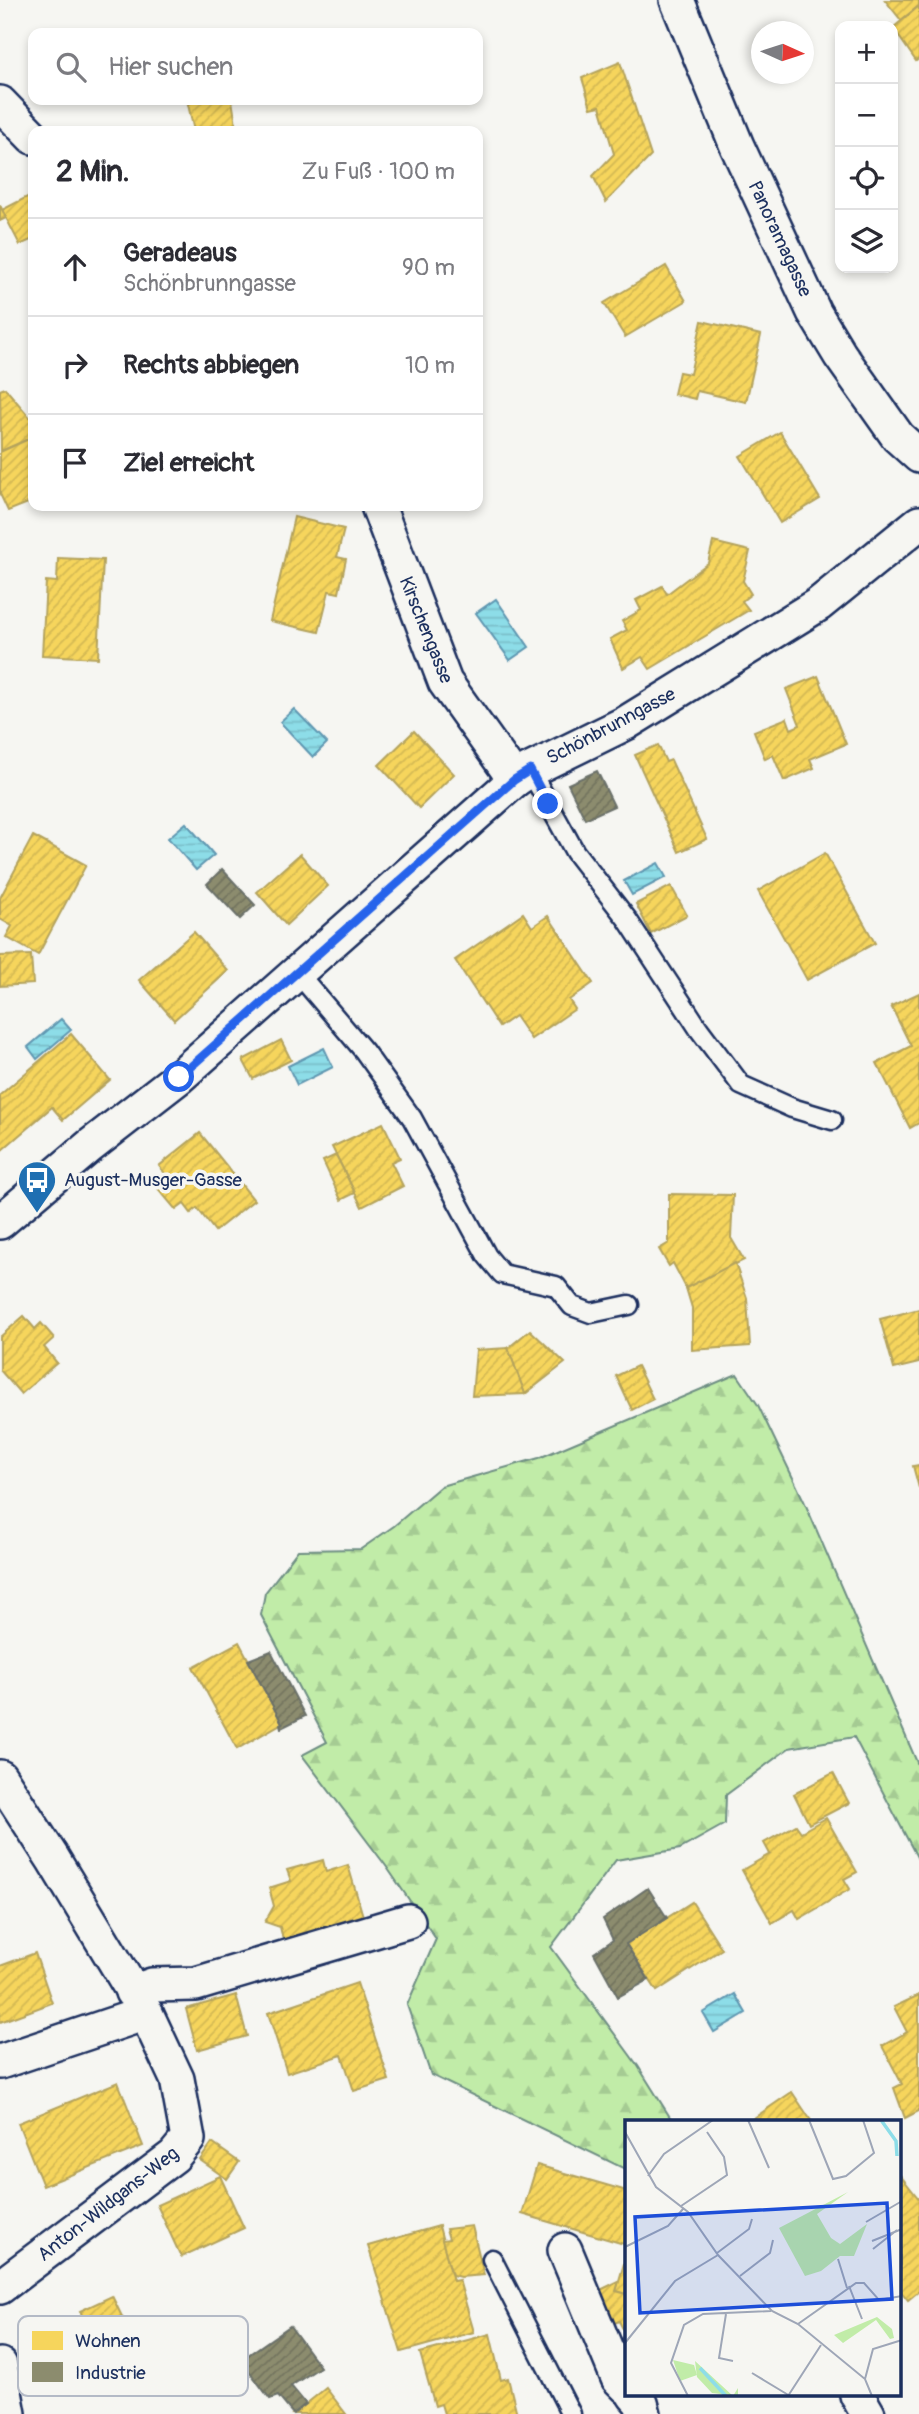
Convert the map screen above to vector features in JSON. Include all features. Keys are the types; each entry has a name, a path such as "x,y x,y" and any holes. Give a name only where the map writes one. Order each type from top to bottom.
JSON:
{"street":[{"name":"Panoramagasse","path":"677,0 737,146 814,312 840,355 898,436 919,456"},
{"path":"0,103 28,132"},
{"name":"Kirschengasse","path":"380,511 445,681 522,775"},
{"name":"Schönbrunngasse","path":"0,1222 179,1077 296,971 522,775 626,723 819,604 919,523"},
{"name":"Anton-Wildgans-Weg","path":"0,1777 139,2002 177,2079 188,2139 174,2156 0,2287"},
{"path":"0,2062 139,2002 152,1985 196,1984 408,1921"},
{"path":"565,2250 618,2378 625,2385"},
{"path":"0,2365 9,2414"},
{"path":"635,2396 641,2403 644,2414"},
{"path":"858,2396 868,2414"}],"lane":[{"path":"522,775 575,852 627,919 699,1029 741,1085 792,1108 832,1120"},
{"path":"296,971 365,1051 412,1118 487,1256 502,1274 556,1286 572,1306 591,1313 629,1305"},
{"path":"492,2259 571,2414"}],"green space":[{"path":"737,1374 758,1405 804,1501 919,1767 919,1861 854,1737 789,1748 726,1795 725,1824 680,1849 616,1860 551,1947 638,2066 672,2120 625,2120 625,2169 431,2075 407,2005 436,1939 386,1866 302,1755 327,1742 261,1615 265,1593 298,1550 361,1549 394,1526 441,1486 539,1458"}],"water":[{"path":"496,599 529,647 510,660 476,613"},
{"path":"294,709 327,743 313,757 280,722"},
{"path":"186,823 214,855 196,870 168,838"},
{"path":"658,863 666,877 632,895 624,881"},
{"path":"61,1019 71,1030 37,1059 28,1047"},
{"path":"324,1048 333,1067 297,1085 288,1066"},
{"path":"735,1994 746,2013 714,2032 703,2013"}],"building: Wohnen":[{"path":"885,0 919,0 919,6 901,20"},
{"path":"919,6 919,59 916,61 898,35 898,24"},
{"path":"620,62 651,156 606,202 593,176 614,154 600,106 591,108 582,78"},
{"path":"188,105 233,105 236,126 193,126"},
{"path":"28,197 28,241 20,245 2,210"},
{"path":"0,205 6,218 0,221"},
{"path":"666,266 686,301 625,337 604,303"},
{"path":"702,321 761,335 746,402 697,391 695,399 674,394 679,372 690,374"},
{"path":"5,388 28,415 28,439 1,451 0,390"},
{"path":"780,432 820,499 780,523 740,456"},
{"path":"28,439 28,503 8,511 0,494 0,452"},
{"path":"294,517 344,529 337,557 346,559 339,593 329,591 319,632 270,621"},
{"path":"713,542 750,551 743,581 751,594 742,601 749,610 650,669 642,657 623,668 610,639 627,630 622,621 641,610 636,600 662,586 667,594 708,563"},
{"path":"58,558 103,560 98,658 42,655 46,581 57,582"},
{"path":"818,676 846,744 810,759 814,768 784,781 773,755 765,759 754,731 787,718 791,729 800,725 786,689"},
{"path":"414,731 454,774 419,808 379,765"},
{"path":"658,745 666,762 671,760 707,839 679,852 635,755"},
{"path":"33,836 86,865 38,955 6,937 12,926 0,919 0,898"},
{"path":"825,853 875,943 807,980 758,891"},
{"path":"300,854 328,886 286,925 257,892"},
{"path":"671,886 687,915 651,934 636,904"},
{"path":"523,913 532,927 548,916 593,983 569,1000 575,1009 531,1039 515,1016 499,1027 455,960"},
{"path":"194,932 228,971 174,1020 139,980"},
{"path":"31,955 33,984 0,986 0,956"},
{"path":"919,993 919,1123 910,1128 877,1063 911,1046 891,1006"},
{"path":"71,1034 110,1080 63,1120 52,1107 2,1150 0,1095"},
{"path":"281,1040 291,1060 253,1079 243,1060"},
{"path":"383,1123 400,1158 391,1162 403,1186 362,1207 332,1147"},
{"path":"200,1133 254,1200 215,1231 197,1208 191,1213 184,1204 176,1210 155,1185 167,1176 159,1166"},
{"path":"336,1155 355,1193 341,1200 323,1161"},
{"path":"669,1194 733,1195 731,1238 744,1260 686,1288 673,1263 669,1266 659,1249 669,1243"},
{"path":"735,1263 747,1298 750,1346 692,1350 692,1308 686,1288"},
{"path":"919,1309 919,1363 894,1369 880,1319"},
{"path":"24,1316 35,1329 41,1323 54,1338 44,1347 57,1363 21,1394 0,1370 0,1337"},
{"path":"530,1330 565,1363 525,1394 508,1348"},
{"path":"508,1348 525,1394 472,1396 476,1350"},
{"path":"637,1366 653,1399 632,1410 616,1376"},
{"path":"919,1465 919,1488 913,1466"},
{"path":"239,1642 282,1723 237,1749 193,1667"},
{"path":"833,1773 849,1803 809,1824 794,1794"},
{"path":"826,1818 857,1872 844,1879 850,1889 799,1919 794,1910 772,1923 742,1870 770,1854 764,1843 796,1825 801,1832"},
{"path":"323,1860 326,1872 348,1865 365,1923 285,1947 280,1927 265,1922 274,1906 269,1888 291,1881 287,1870"},
{"path":"692,1902 722,1949 657,1991 626,1944"},
{"path":"35,1953 52,2003 0,2022 0,1966"},
{"path":"357,1983 389,2080 354,2091 342,2055 287,2073 268,2013"},
{"path":"236,1995 247,2036 197,2050 186,2009"},
{"path":"919,1995 919,2111 905,2118 894,2088 902,2084 882,2046 907,2032 894,2007"},
{"path":"118,2082 143,2146 43,2186 18,2123"},
{"path":"792,2092 811,2120 751,2120"},
{"path":"212,2143 239,2162 227,2179 200,2160"},
{"path":"537,2165 625,2190 625,2244 522,2214"},
{"path":"220,2176 244,2228 181,2257 157,2205"},
{"path":"902,2178 919,2199 919,2291 908,2300 902,2292"},
{"path":"439,2226 453,2281 459,2280 474,2332 401,2352 368,2246"},
{"path":"472,2226 484,2275 452,2275 442,2240 449,2239 446,2229"},
{"path":"625,2260 625,2293 616,2291"},
{"path":"619,2281 616,2291 625,2293 625,2333 619,2321 606,2327 592,2294"},
{"path":"112,2296 122,2316 82,2316 80,2311"},
{"path":"490,2334 501,2380 508,2378 517,2414 444,2414 441,2404 435,2406 420,2353"},
{"path":"326,2388 346,2414 293,2414 306,2404"}],"building: Industrie":[{"path":"597,771 614,806 585,819 568,784"},
{"path":"222,869 255,905 240,919 207,884"},
{"path":"271,1651 305,1716 281,1728 282,1723 248,1660"},
{"path":"648,1888 667,1918 626,1944 649,1980 618,1997 594,1953 613,1940 603,1919"},
{"path":"290,2326 320,2367 291,2386 306,2404 293,2414 278,2396 270,2399 248,2369 248,2355"}],"place":[{"name":"August-Musger-Gasse","path":"37,1214"}],"route":[{"path":"179,1077 514,780 530,770 548,804"}]}
